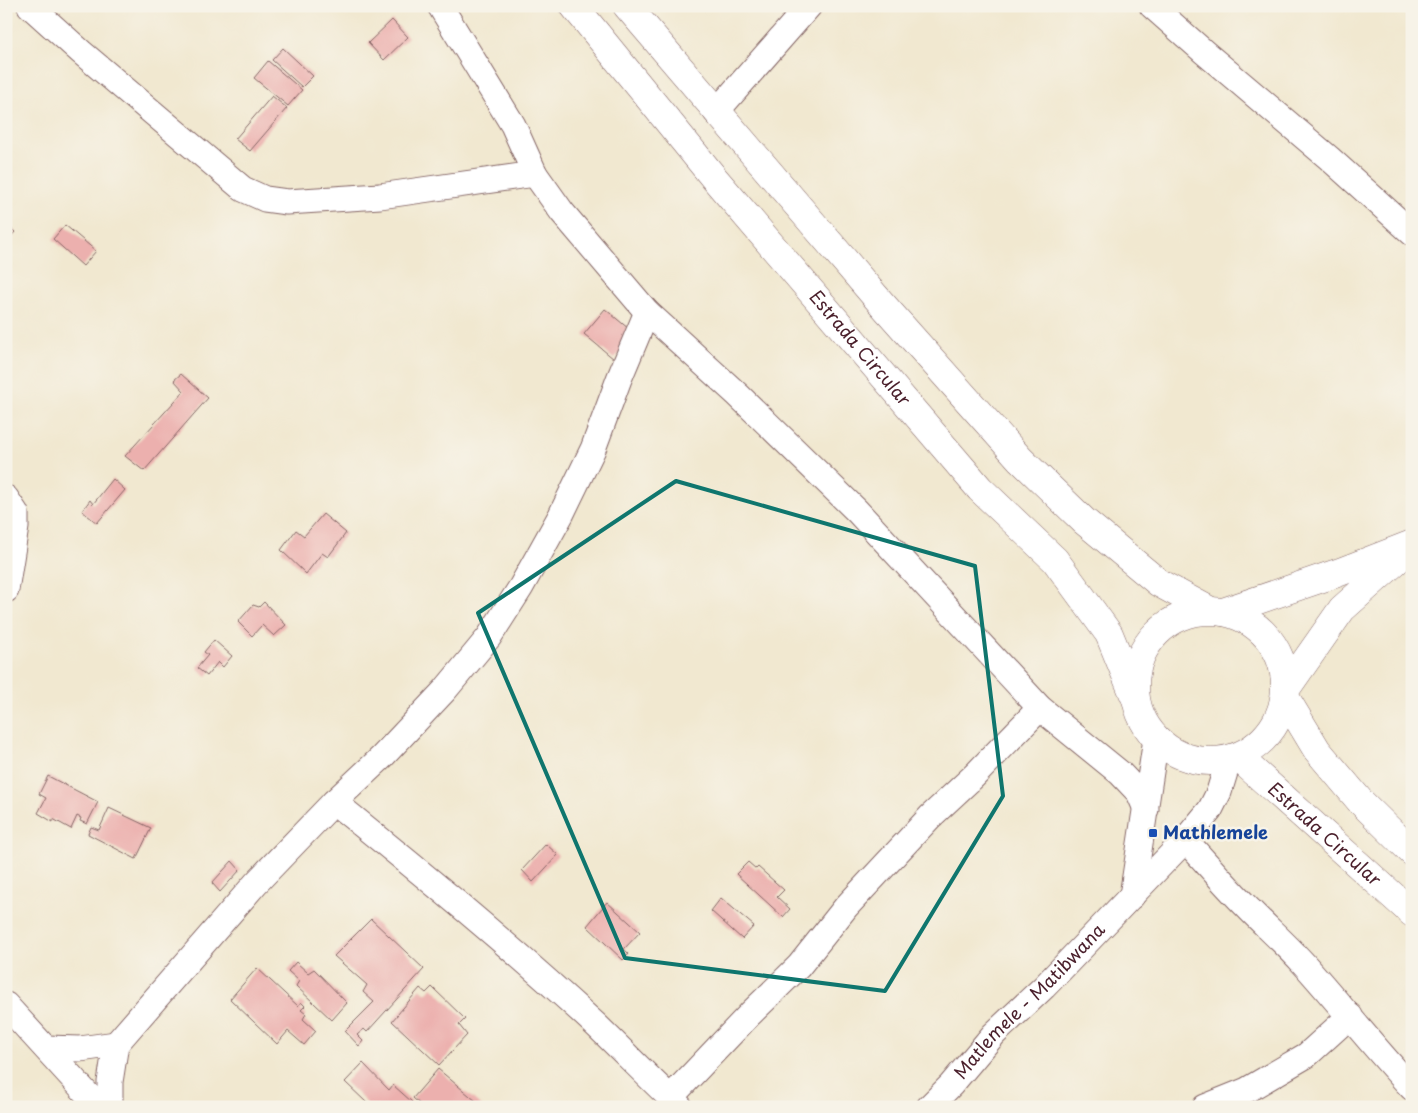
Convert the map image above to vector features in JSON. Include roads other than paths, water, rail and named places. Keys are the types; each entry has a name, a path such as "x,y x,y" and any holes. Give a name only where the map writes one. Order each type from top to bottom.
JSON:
{"main road":[{"name":"Estrada Circular","path":"574,6 715,179 980,489 1055,560 1108,634 1134,695"},
{"path":"627,6 874,296 1020,458 1084,521 1159,583 1215,610 1236,615 1254,625 1269,639 1280,657 1286,693 1317,750 1360,801 1412,852"},
{"path":"1412,546 1342,609 1286,693 1280,716 1270,733 1256,747 1234,758 1196,760 1175,754 1156,739 1143,721 1134,695 1141,653 1154,634 1173,619 1215,610 1340,572 1412,546"},
{"name":"Estrada Circular","path":"1234,758 1412,913"}],"street":[{"path":"30,6 81,52 243,189 265,199 286,202 380,196 535,174"},
{"path":"440,6 513,125 535,174 562,212 647,312 738,395 857,512 1040,708 1120,773 1139,793 1146,810"},
{"path":"716,112 809,6"},
{"path":"1152,6 1329,158 1412,233"},
{"path":"110,1107 110,1082 116,1044 256,883 334,802 382,757 445,690 489,637 521,587 561,515 593,449 647,312"},
{"path":"6,498 16,513 16,527 6,590"},
{"path":"334,802 406,860 504,944 595,1025 675,1102 750,1014 799,966 846,907 930,817 974,776 1040,708"},
{"path":"1132,896 1156,739"},
{"name":"Matlemele - Matibwana","path":"929,1107 951,1085 994,1034 1044,987 1185,840 1210,810 1234,758"},
{"path":"1185,840 1245,905 1277,935 1412,1088"},
{"path":"6,1005 99,1107"},
{"path":"1205,1107 1247,1090 1307,1055 1350,1016"},
{"path":"46,1048 80,1050 116,1044"}],"place":[{"name":"Mathlemele","path":"1153,833"}]}
